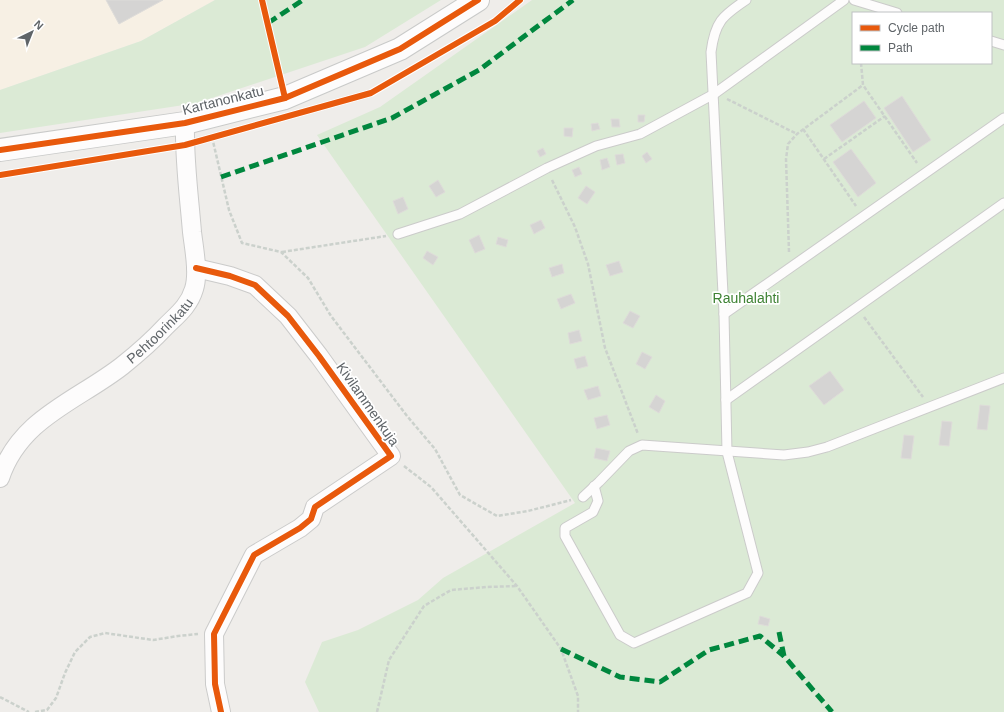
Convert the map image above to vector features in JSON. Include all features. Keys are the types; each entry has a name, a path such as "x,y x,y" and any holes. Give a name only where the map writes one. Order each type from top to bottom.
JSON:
{"street":[{"name":"Kartanonkatu","path":"0,150 185,123 285,98 400,49 478,0"},
{"name":"Pehtoorinkatu","path":"0,478 5,464 23,437 47,415 122,366 158,335 187,306 194,288 196,268 185,145 185,123"},
{"name":"Kivilammenkuja","path":"196,268 230,276 255,285 288,316 319,356 391,456 315,507 310,519 300,528 254,555 214,634 215,684 221,712"}],"lane":[{"path":"594,486 598,502 593,512 565,528 565,536 620,634 634,643 746,592 758,573 727,452 724,314 711,52 713,36 720,20 746,0"},
{"path":"398,234 460,214 547,168 596,146 640,134 714,94 844,0"},
{"path":"854,0 894,12"},
{"path":"992,41 1004,45"},
{"path":"724,314 1004,118"},
{"path":"726,400 1004,203"},
{"path":"583,497 628,451 642,445 784,455 808,452 827,447 1004,378"}],"path":[{"path":"861,64 863,85 924,174"},
{"path":"789,269 786,159 788,144 803,129 863,85"},
{"path":"714,94 732,101 797,134"},
{"path":"824,159 885,116"},
{"path":"803,129 863,217"},
{"path":"185,145 220,135"},
{"path":"212,137 229,210 242,243 281,252 398,234"},
{"path":"547,168 575,227 588,264 606,348 642,445"},
{"path":"281,252 308,278 331,316 407,416 435,449 460,495 497,516 528,511 583,497"},
{"path":"857,307 930,407"},
{"path":"391,456 431,487 517,586 561,649 578,696 578,712"},
{"path":"377,712 389,660 424,606 451,590 487,586 517,586"},
{"path":"35,712 47,710 56,698 65,673 75,652 90,637 105,634 153,640 178,636 214,634"},
{"path":"0,697 29,712"}],"shaded area":[{"path":"0,0 215,0 141,41 0,90"}],"green space":[{"path":"215,0 441,0 365,47 197,103 0,133 0,90 141,41"},
{"name":"Rauhalahti","path":"532,0 1004,0 1004,712 319,712 305,682 322,642 358,630 418,600 443,578 575,503 317,135 380,107"}],"building":[{"path":"106,0 163,0 119,24"},
{"path":"902,96 931,140 913,152 884,108"},
{"path":"864,101 876,118 842,142 830,125"},
{"path":"638,115 645,115 644,122 638,122"},
{"path":"611,119 619,119 620,127 612,127"},
{"path":"598,123 600,129 592,131 591,124"},
{"path":"564,128 573,128 572,137 564,136"},
{"path":"543,148 546,154 540,157 537,151"},
{"path":"851,149 876,183 858,197 833,162"},
{"path":"647,152 652,159 646,163 642,156"},
{"path":"623,154 625,163 617,165 615,155"},
{"path":"607,158 610,167 602,170 600,160"},
{"path":"579,167 582,174 575,177 572,170"},
{"path":"438,180 445,192 436,197 429,186"},
{"path":"586,186 595,192 587,204 578,198"},
{"path":"403,197 408,209 398,214 393,201"},
{"path":"541,220 545,228 534,234 530,225"},
{"path":"479,235 485,249 475,253 469,240"},
{"path":"498,237 508,240 506,247 496,244"},
{"path":"427,251 438,257 433,265 423,258"},
{"path":"619,261 623,272 610,276 606,265"},
{"path":"562,264 564,273 552,277 549,268"},
{"path":"571,294 575,303 561,309 557,299"},
{"path":"630,311 640,316 633,328 623,323"},
{"path":"579,330 582,341 570,344 568,333"},
{"path":"642,352 652,357 645,369 636,364"},
{"path":"585,356 588,366 577,369 574,359"},
{"path":"830,371 844,390 824,405 809,386"},
{"path":"598,386 601,396 588,400 584,390"},
{"path":"656,395 665,401 659,413 649,407"},
{"path":"980,405 990,406 987,430 977,429"},
{"path":"607,415 610,425 597,429 594,418"},
{"path":"942,421 952,422 949,446 939,445"},
{"path":"904,435 914,436 911,459 901,458"},
{"path":"596,448 610,451 607,461 594,458"},
{"path":"760,616 770,619 768,626 758,624"}],"marked path":[{"path":"268,23 303,0"},
{"path":"221,177 392,118 479,70 573,0"},
{"path":"779,632 784,656 832,712"},
{"path":"561,649 620,677 660,682 709,650 760,636 784,656"}],"cycle path":[{"path":"262,0 285,98"},
{"path":"0,150 185,123 285,98 400,49 478,0"},
{"path":"0,175 185,145 371,93 495,21 520,0"},
{"path":"196,268 230,276 255,285 288,316 319,356 391,456 315,507 311,519 300,528 254,555 214,634 215,684 221,712"}]}
